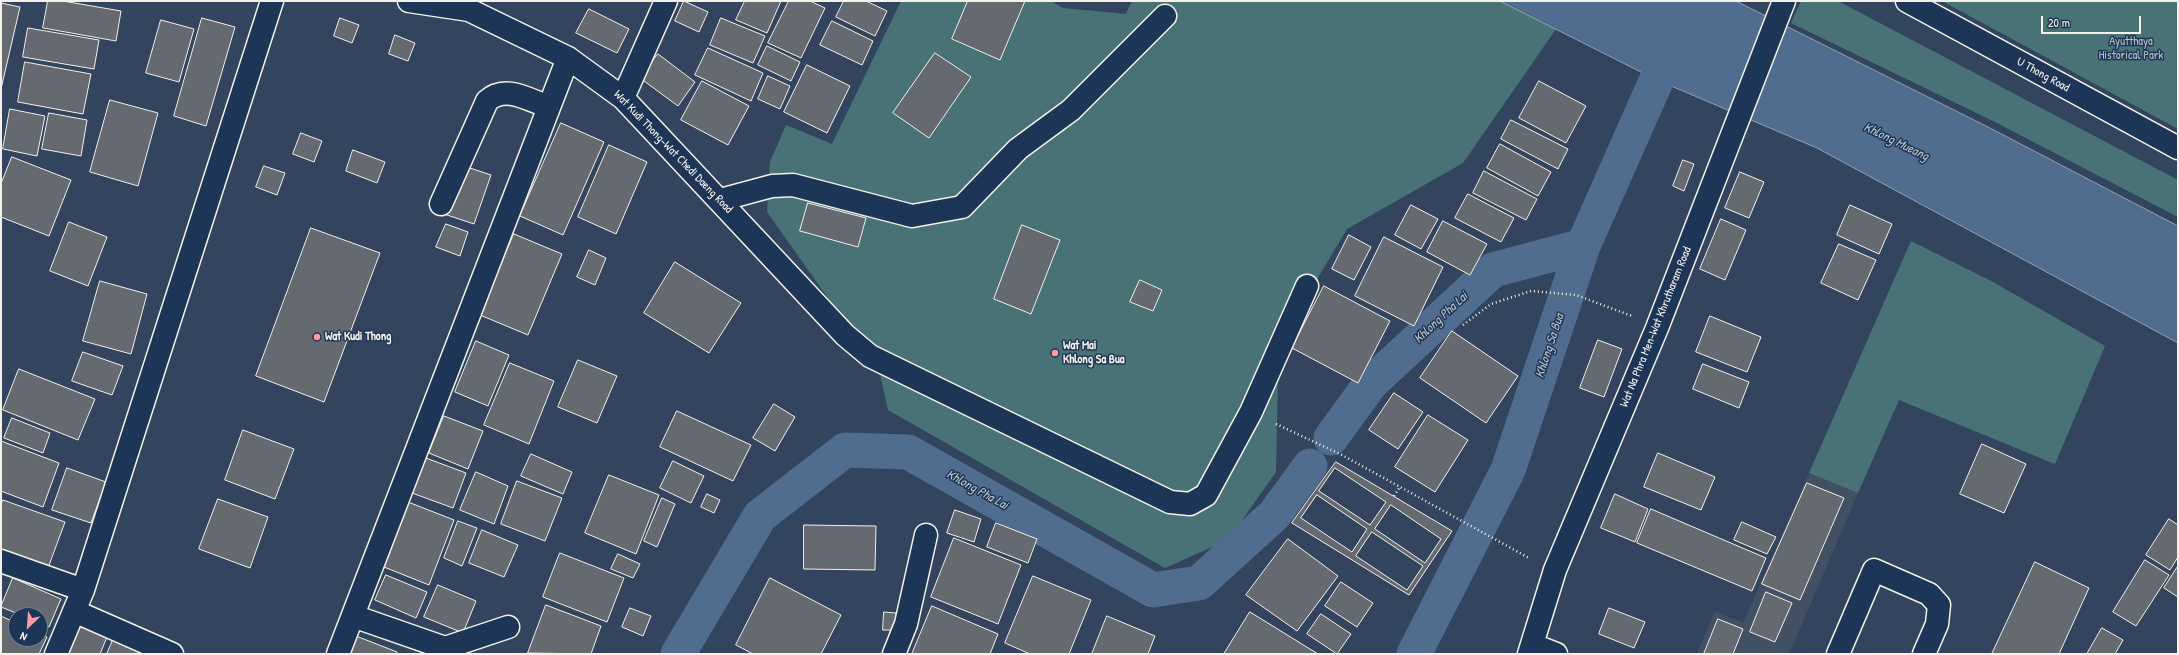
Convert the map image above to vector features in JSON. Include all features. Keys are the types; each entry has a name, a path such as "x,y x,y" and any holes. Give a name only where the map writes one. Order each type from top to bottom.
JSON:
{"street":[{"path":"56,654 83,590 272,1"},
{"name":"Wat Kudi Thong-Wat Chedi Daeng Road","path":"409,1 470,6 568,58 623,98 845,335 870,356 1170,502 1190,504 1206,495 1251,412 1307,286"},
{"path":"623,98 666,1"},
{"name":"Wat Na Phra Men-Wat Khrutharam Road","path":"1531,649 1555,570 1657,328 1784,1"},
{"name":"U Thong Road","path":"1907,1 2178,148"},
{"path":"720,200 772,186 792,185 912,216 962,207 1018,149 1071,110 1165,16"},
{"path":"338,654 568,58"},
{"path":"441,204 487,101 494,94 507,92 549,107"},
{"path":"894,654 906,624 926,535"},
{"path":"1,561 83,590"},
{"path":"1838,654 1874,570 1929,594 1940,605 1937,624 1924,654"},
{"path":"74,611 172,654"},
{"path":"353,616 445,648 459,645 508,627"},
{"path":"1531,649 1556,654"}],"path":[{"path":"1463,325 1491,304 1531,291 1576,295 1626,313"},
{"path":"1251,412 1342,455 1533,560"},
{"path":"1394,496 1400,486"}],"shaded area":[{"path":"1809,473 1858,493 1789,654 1697,654 1715,611 1743,623"}],"green space":[{"path":"901,1 1051,1 1063,8 1126,14 1132,1 1500,1 1556,29 1463,163 1347,229 1310,291 1278,375 1276,472 1228,540 1165,568 888,410 879,370 767,212 770,162 786,125 832,144"},
{"path":"1801,1 1838,1 2178,180 2178,217 1993,121 1791,23"},
{"name":"Ayutthaya Historical Park","path":"1942,1 2178,1 2178,129"},
{"path":"1911,241 1993,282 2105,346 2055,464 1899,400 1858,493 1809,473"}],"water":[{"name":"Khlong Mueang","path":"1500,1 1736,1 1988,127 2178,226 2178,343 1817,148 1657,80"}],"building":[{"path":"48,1 63,1 121,11 116,41 43,28"},
{"path":"684,1 708,12 699,32 675,21"},
{"path":"745,1 781,1 767,33 736,20"},
{"path":"789,1 810,1 825,8 801,58 768,43"},
{"path":"844,1 866,1 887,11 875,36 836,17"},
{"path":"968,1 1025,1 1000,60 952,39"},
{"path":"1,3 20,7 1,89"},
{"path":"589,9 629,29 617,53 576,33"},
{"path":"202,18 235,27 206,126 174,116"},
{"path":"340,18 359,25 352,43 334,36"},
{"path":"721,18 765,36 753,63 710,45"},
{"path":"161,20 194,29 179,82 146,73"},
{"path":"832,21 873,41 862,65 820,45"},
{"path":"28,28 99,40 94,69 23,57"},
{"path":"395,35 415,43 408,61 389,54"},
{"path":"767,46 800,62 791,81 758,65"},
{"path":"708,48 763,73 751,101 695,75"},
{"path":"935,53 971,77 929,138 893,113"},
{"path":"658,54 695,82 678,106 640,78"},
{"path":"25,62 91,74 83,114 18,102"},
{"path":"807,65 850,86 827,133 784,112"},
{"path":"768,76 790,86 780,109 758,99"},
{"path":"702,81 749,106 728,145 681,120"},
{"path":"1539,81 1586,106 1566,143 1519,118"},
{"path":"110,100 158,113 138,186 90,172"},
{"path":"10,109 45,116 37,156 3,149"},
{"path":"49,113 87,120 81,156 42,149"},
{"path":"1511,120 1568,149 1558,169 1501,139"},
{"path":"561,123 604,142 563,235 520,216"},
{"path":"301,133 322,141 314,162 293,154"},
{"path":"1500,144 1551,172 1538,196 1487,168"},
{"path":"609,145 647,162 616,234 578,217"},
{"path":"353,150 385,162 377,183 346,171"},
{"path":"12,157 71,180 49,236 1,217 1,184"},
{"path":"1683,160 1694,164 1684,191 1673,186"},
{"path":"461,165 491,175 474,224 444,214"},
{"path":"264,166 285,173 277,195 256,187"},
{"path":"1484,171 1537,199 1526,220 1473,193"},
{"path":"1740,172 1764,182 1749,218 1725,208"},
{"path":"1468,194 1514,218 1501,242 1455,218"},
{"path":"808,203 866,218 858,247 800,231"},
{"path":"1411,205 1438,219 1421,249 1395,235"},
{"path":"1850,205 1892,224 1879,254 1837,235"},
{"path":"1721,219 1746,230 1725,280 1700,269"},
{"path":"1443,221 1487,244 1470,275 1427,252"},
{"path":"69,222 107,237 88,286 50,271"},
{"path":"446,224 468,232 460,256 436,247"},
{"path":"1022,225 1060,240 1031,314 994,299"},
{"path":"311,228 380,253 324,402 256,376"},
{"path":"514,234 562,254 528,335 480,315"},
{"path":"1349,235 1371,247 1354,280 1332,269"},
{"path":"1384,237 1443,267 1414,326 1355,296"},
{"path":"1839,244 1876,260 1858,300 1821,283"},
{"path":"589,250 606,258 595,285 577,277"},
{"path":"675,262 741,303 709,353 644,313"},
{"path":"1140,280 1162,290 1153,311 1130,302"},
{"path":"100,281 147,294 131,354 83,341"},
{"path":"1324,286 1390,321 1358,383 1292,348"},
{"path":"1710,316 1761,337 1747,372 1696,352"},
{"path":"1452,331 1518,376 1486,423 1420,378"},
{"path":"1598,340 1622,349 1604,397 1580,388"},
{"path":"476,341 509,355 488,406 455,392"},
{"path":"83,352 123,366 112,395 72,381"},
{"path":"578,360 617,376 597,423 558,407"},
{"path":"510,363 554,381 529,444 484,425"},
{"path":"1703,364 1749,382 1739,408 1693,389"},
{"path":"19,369 95,399 78,440 3,410"},
{"path":"1394,393 1423,412 1398,449 1369,430"},
{"path":"774,404 795,417 775,451 753,438"},
{"path":"677,411 751,445 733,481 660,447"},
{"path":"1428,415 1468,440 1435,492 1395,467"},
{"path":"444,416 483,431 468,469 429,453"},
{"path":"12,418 50,433 43,453 4,438"},
{"path":"243,430 294,449 275,499 225,480"},
{"path":"1,441 59,463 43,507 1,491"},
{"path":"1982,444 2026,464 2004,513 1960,494"},
{"path":"1658,453 1715,477 1701,510 1644,487"},
{"path":"531,454 572,472 563,494 521,476"},
{"path":"426,458 466,473 453,508 412,493"},
{"path":"673,461 704,476 691,503 660,488"},
{"path":"1336,462 1452,531 1409,595 1292,523"},
{"path":"67,468 106,482 91,523 52,510"},
{"path":"1335,468 1386,502 1370,525 1319,491"},
{"path":"476,472 508,486 494,524 460,510"},
{"path":"609,475 659,495 636,554 585,533"},
{"path":"517,481 562,498 545,541 501,524"},
{"path":"1807,483 1844,498 1800,600 1762,584"},
{"path":"707,494 720,500 714,513 701,507"},
{"path":"1615,494 1648,509 1635,542 1601,528"},
{"path":"1317,495 1367,529 1352,552 1301,518"},
{"path":"662,498 675,504 657,547 644,541"},
{"path":"218,499 268,517 250,568 199,549"},
{"path":"3,500 65,522 48,568 1,552 1,505"},
{"path":"408,502 454,520 429,585 384,567"},
{"path":"1391,505 1441,539 1425,563 1375,529"},
{"path":"1651,509 1766,558 1752,591 1637,543"},
{"path":"955,510 981,519 974,542 947,533"},
{"path":"2169,519 2178,525 2178,557 2170,570 2146,555"},
{"path":"458,521 477,528 462,566 444,558"},
{"path":"1742,522 1776,537 1767,554 1734,540"},
{"path":"996,523 1037,539 1028,563 987,547"},
{"path":"804,525 876,526 875,570 804,569"},
{"path":"482,530 518,545 504,577 469,563"},
{"path":"1372,532 1423,566 1407,590 1356,556"},
{"path":"954,538 1021,565 998,624 931,597"},
{"path":"1288,539 1338,576 1297,631 1246,595"},
{"path":"560,553 624,578 607,622 543,597"},
{"path":"618,554 640,564 633,578 611,569"},
{"path":"2145,560 2169,575 2136,626 2113,612"},
{"path":"2035,562 2089,588 2059,654 1992,654"},
{"path":"2178,566 2178,597 2164,588"},
{"path":"386,575 427,592 416,618 375,600"},
{"path":"1033,576 1091,600 1069,654 1030,654 1005,643"},
{"path":"13,578 61,599 49,627 48,607 8,607 8,610 1,607"},
{"path":"770,578 841,615 821,654 753,654 736,645"},
{"path":"1341,582 1373,603 1357,627 1325,606"},
{"path":"438,585 476,601 463,633 424,617"},
{"path":"1766,592 1792,603 1775,642 1750,632"},
{"path":"546,605 601,626 591,654 528,653"},
{"path":"932,606 998,634 990,654 912,654"},
{"path":"630,608 651,616 643,636 622,627"},
{"path":"1609,608 1645,622 1634,648 1599,634"},
{"path":"884,612 896,613 896,630 883,630"},
{"path":"1250,612 1318,654 1224,654"},
{"path":"1321,614 1351,634 1337,654 1307,634"},
{"path":"1,616 8,619 8,647 42,647 39,654 1,654"},
{"path":"1107,616 1155,636 1148,654 1092,654"},
{"path":"1718,619 1743,629 1733,654 1704,654"},
{"path":"72,622 107,637 100,654 58,654"},
{"path":"2102,628 2123,640 2115,654 2087,654"},
{"path":"356,636 397,652 397,654 349,654"},
{"path":"113,640 145,654 107,654"}],"waterway":[{"name":"Khlong Sa Bua","path":"1414,654 1508,470 1583,246 1676,36"},
{"name":"Khlong Pha Lai","path":"1331,438 1371,383 1493,270 1583,246"},
{"name":"Khlong Pha Lai","path":"678,654 760,516 845,450 908,452 1153,590 1199,583 1274,515 1310,466"}],"place":[{"name":"Wat Kudi Thong","path":"317,337"},
{"name":"Wat Mai Khlong Sa Bua","path":"1055,353"}]}
